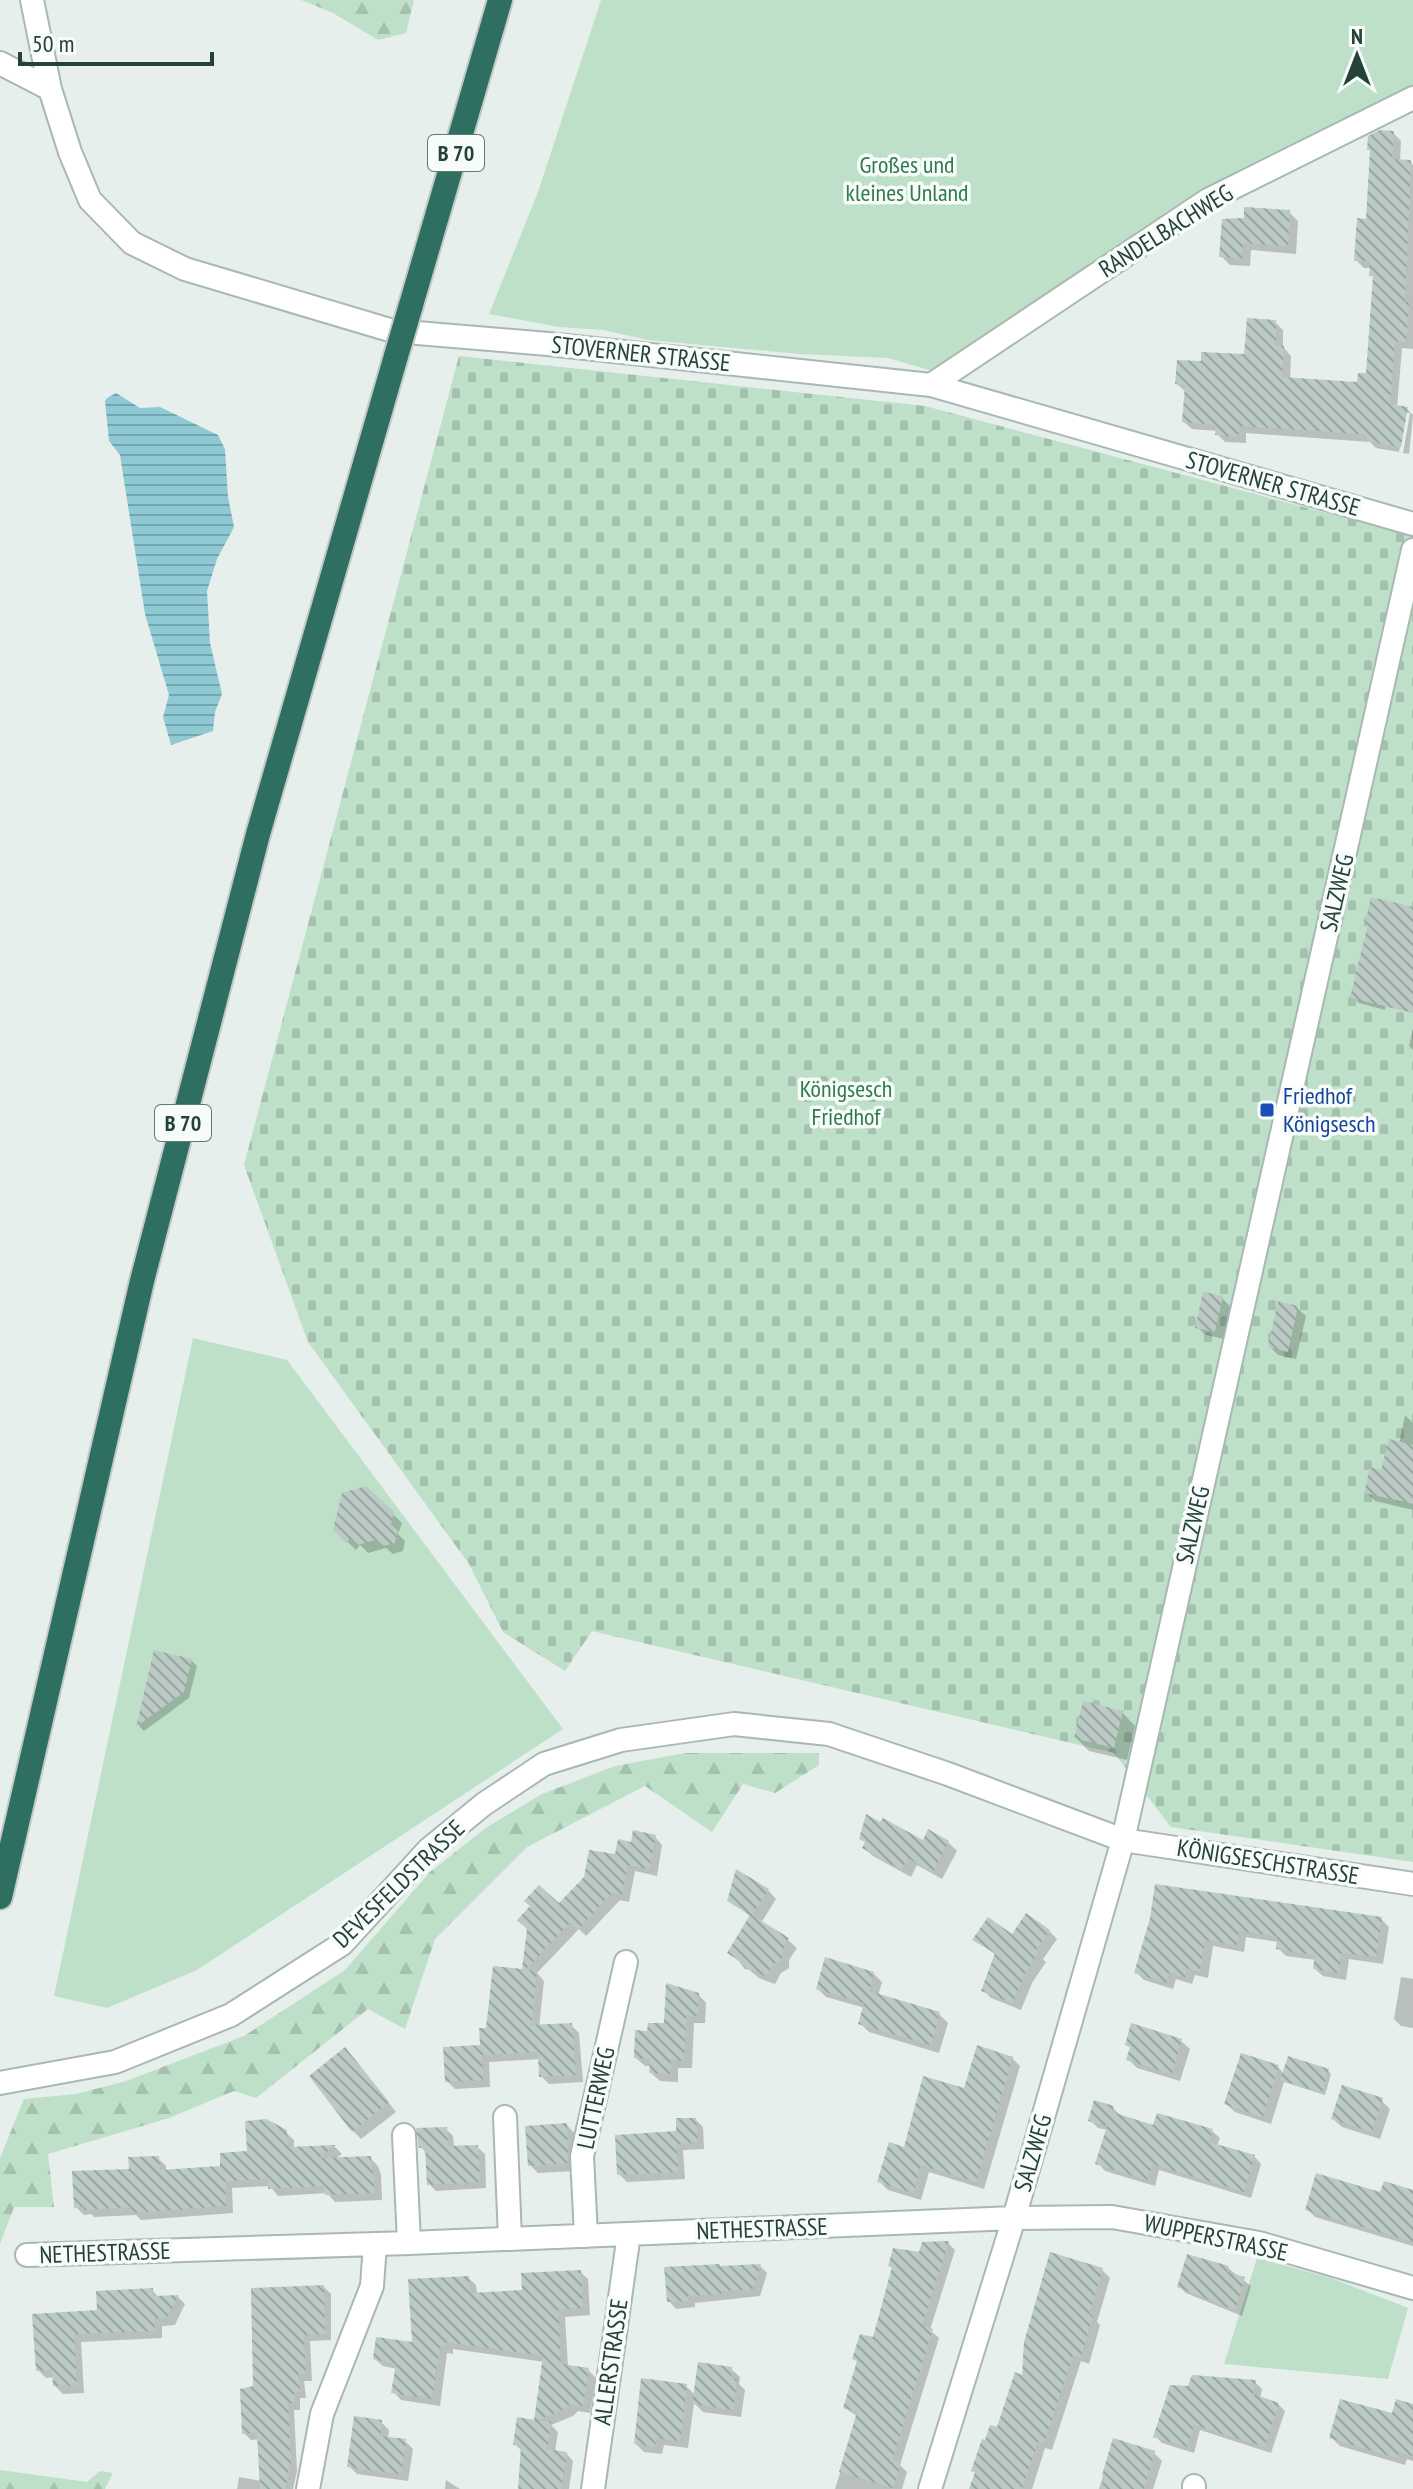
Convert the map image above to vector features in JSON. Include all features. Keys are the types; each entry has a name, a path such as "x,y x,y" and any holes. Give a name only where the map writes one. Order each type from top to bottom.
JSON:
{"highway":[{"name":"B 70","path":"0,1897 146,1265 258,834 500,0"}],"street":[{"name":"STOVERNER STRASSE","path":"32,0 50,89 70,152 90,200 132,243 185,269 393,331 548,344 931,385 1413,524"},
{"path":"0,63 50,89"},
{"name":"RANDELBACHWEG","path":"931,385 1208,200 1413,98"},
{"name":"SALZWEG","path":"930,2489 1014,2218 1123,1840 1413,550"},
{"name":"DEVESFELDSTRASSE","path":"0,2083 115,2062 231,2015 342,1944 429,1849 484,1804 544,1764 621,1740 734,1724 829,1734 948,1774 1123,1840"},
{"name":"KÖNIGSESCHSTRASSE","path":"1123,1840 1413,1884"},
{"name":"LUTTERWEG","path":"586,2236 582,2156 626,1962"},
{"path":"505,2117 510,2239"},
{"path":"404,2135 409,2243"},
{"name":"WUPPERSTRASSE","path":"1014,2218 1112,2217 1259,2243 1413,2288"},
{"name":"NETHESTRASSE","path":"27,2255 1014,2218"},
{"name":"ALLERSTRASSE","path":"593,2489 629,2234"},
{"path":"308,2489 322,2414 372,2286 375,2244"}],"green space":[{"path":"301,0 414,0 406,33 378,40 333,13"},
{"name":"Großes und kleines Unland","path":"601,0 1413,0 1413,97 1373,110 946,375 888,358 800,354 648,340 604,330 559,327 489,314 538,192"},
{"name":"Königsesch Friedhof","path":"459,356 925,406 1413,536 1413,1862 1171,1827 1114,1753 592,1631 565,1671 503,1632 469,1564 308,1342 244,1165"},
{"path":"193,1338 287,1360 563,1729 197,1970 107,2008 54,1996"},
{"path":"685,1753 819,1753 819,1765 775,1793 743,1784 712,1832 645,1786 527,1847 435,1939 405,2029 368,2009 256,2098 234,2091 169,2118 48,2154 54,2207 14,2207 0,2244 0,2158 24,2099 76,2094 126,2081 244,2036 345,1970 430,1872 487,1827 542,1794 615,1766"},
{"path":"1257,2258 1331,2278 1408,2308 1388,2379 1224,2364"},
{"path":"0,2470 87,2482 100,2471 113,2473 105,2489 0,2489"}],"water":[{"path":"116,393 140,408 160,407 218,435 225,449 228,497 234,527 217,559 207,591 210,643 222,694 215,712 213,731 171,745 163,717 169,695 145,614 120,455 109,441 105,401"}],"building":[{"path":"1380,130 1394,131 1392,159 1411,160 1406,342 1395,341 1390,404 1408,407 1401,447 1366,441 1367,435 1307,430 1239,426 1238,437 1215,435 1216,425 1182,422 1185,385 1175,384 1177,360 1201,361 1201,352 1244,354 1247,318 1276,320 1276,346 1284,346 1282,377 1357,382 1358,373 1366,373 1373,276 1369,276 1370,261 1354,261 1357,218 1366,219 1368,136"},
{"path":"1244,207 1290,210 1288,246 1243,243 1242,259 1219,257 1222,219 1244,218"},
{"path":"1371,897 1413,907 1413,1013 1350,998 1368,924 1365,923"},
{"path":"1203,1292 1223,1296 1215,1332 1195,1328"},
{"path":"1278,1301 1298,1306 1288,1352 1268,1347"},
{"path":"1389,1439 1413,1445 1413,1504 1364,1493 1370,1467 1381,1470"},
{"path":"366,1486 394,1512 391,1524 398,1531 395,1543 383,1546 376,1540 358,1545 351,1538 346,1543 333,1530 342,1493"},
{"path":"154,1650 192,1659 184,1692 136,1727"},
{"path":"1083,1701 1123,1711 1114,1748 1074,1738"},
{"path":"866,1814 880,1822 883,1818 923,1840 928,1829 949,1841 933,1872 908,1858 902,1870 862,1848 865,1842 859,1839"},
{"path":"633,1830 656,1835 649,1869 628,1865 622,1895 612,1893 577,1930 570,1923 525,1970 537,1971 531,2025 572,2023 576,2075 539,2077 538,2052 482,2055 483,2080 445,2082 443,2047 480,2045 479,2028 486,2028 493,1966 522,1969 527,1929 517,1920 530,1906 524,1901 539,1885 559,1903 584,1877 589,1850 615,1854 618,1839 631,1842"},
{"path":"736,1869 769,1889 752,1915 789,1938 782,1951 782,1960 773,1964 766,1977 745,1969 727,1953 750,1915 727,1901"},
{"path":"1155,1884 1382,1917 1376,1957 1341,1953 1339,1973 1313,1969 1315,1955 1276,1949 1277,1936 1239,1931 1237,1945 1205,1940 1200,1972 1187,1968 1185,1978 1169,1972 1166,1983 1134,1973 1150,1918"},
{"path":"1026,1913 1050,1930 1036,1950 1039,1952 1024,1975 1013,2003 981,1991 995,1953 972,1940 988,1917 1012,1934"},
{"path":"825,1957 874,1972 869,1991 940,2012 931,2045 858,2024 864,2003 816,1989"},
{"path":"666,1983 699,1993 697,2016 686,2015 684,2061 671,2060 670,2074 649,2073 650,2059 634,2058 635,2030 647,2031 648,2023 664,2023"},
{"path":"1131,2023 1182,2039 1172,2074 1126,2060 1130,2047 1125,2045"},
{"path":"977,2045 1013,2057 976,2182 921,2165 913,2193 877,2182 889,2142 904,2147 923,2076 964,2088"},
{"path":"345,2047 389,2102 352,2132 309,2076"},
{"path":"1241,2053 1279,2065 1263,2117 1224,2104"},
{"path":"1288,2056 1329,2069 1322,2093 1280,2080"},
{"path":"1342,2085 1383,2098 1372,2132 1331,2119"},
{"path":"1094,2100 1114,2106 1112,2112 1153,2125 1157,2113 1213,2129 1209,2142 1255,2155 1244,2192 1152,2164 1147,2180 1095,2164 1107,2126 1088,2121"},
{"path":"676,2118 696,2118 698,2142 677,2144 678,2172 617,2175 615,2135 676,2131"},
{"path":"266,2119 287,2130 288,2147 336,2145 319,2158 371,2156 375,2193 325,2195 324,2186 268,2189 268,2179 225,2181 226,2206 132,2213 131,2207 74,2208 72,2171 129,2169 128,2157 159,2156 160,2170 220,2166 220,2153 247,2151 245,2121"},
{"path":"567,2123 568,2163 528,2166 525,2126"},
{"path":"447,2127 448,2146 478,2145 480,2182 427,2185 425,2148 419,2148 416,2128"},
{"path":"1316,2173 1380,2192 1384,2181 1413,2190 1413,2242 1305,2210"},
{"path":"949,2241 922,2325 933,2329 892,2460 901,2463 893,2488 839,2472 857,2412 843,2408 857,2361 852,2359 860,2334 873,2337 892,2267 888,2266 893,2248 919,2252 922,2242"},
{"path":"1050,2252 1103,2268 1089,2314 1093,2315 1081,2357 1073,2355 1044,2443 1038,2441 1022,2489 969,2489 975,2472 971,2471 982,2439 985,2440 990,2425 997,2427 1015,2372 1022,2375 1024,2342"},
{"path":"1187,2254 1229,2266 1227,2272 1245,2277 1235,2310 1177,2287"},
{"path":"761,2264 753,2289 721,2291 721,2294 688,2296 688,2301 667,2302 664,2267"},
{"path":"581,2270 583,2308 558,2309 561,2364 589,2368 583,2406 570,2404 537,2420 551,2422 547,2449 567,2452 561,2489 518,2489 521,2446 513,2445 517,2417 534,2420 543,2356 446,2342 446,2347 440,2346 432,2399 391,2393 396,2364 373,2359 376,2337 412,2342 408,2279 469,2276 470,2293 522,2290 521,2273"},
{"path":"324,2285 325,2334 304,2335 306,2374 298,2374 300,2392 294,2392 294,2403 288,2403 291,2464 285,2489 260,2489 257,2432 242,2434 240,2389 253,2386 251,2288"},
{"path":"153,2288 153,2296 179,2295 167,2318 154,2318 155,2331 74,2334 77,2385 53,2386 52,2370 36,2371 32,2314 97,2310 96,2291"},
{"path":"698,2362 732,2367 731,2379 737,2379 733,2410 692,2404"},
{"path":"1192,2375 1256,2380 1253,2394 1279,2403 1265,2447 1194,2425 1187,2447 1153,2437 1170,2385 1188,2386"},
{"path":"641,2378 687,2384 680,2441 656,2438 655,2447 634,2444"},
{"path":"1340,2399 1392,2413 1396,2399 1413,2404 1413,2456 1399,2452 1397,2458 1329,2438"},
{"path":"354,2416 382,2420 380,2436 406,2439 401,2474 347,2467"},
{"path":"1113,2438 1155,2451 1144,2489 1101,2489"}],"place":[{"name":"Friedhof Königsesch","path":"1267,1110"}]}
